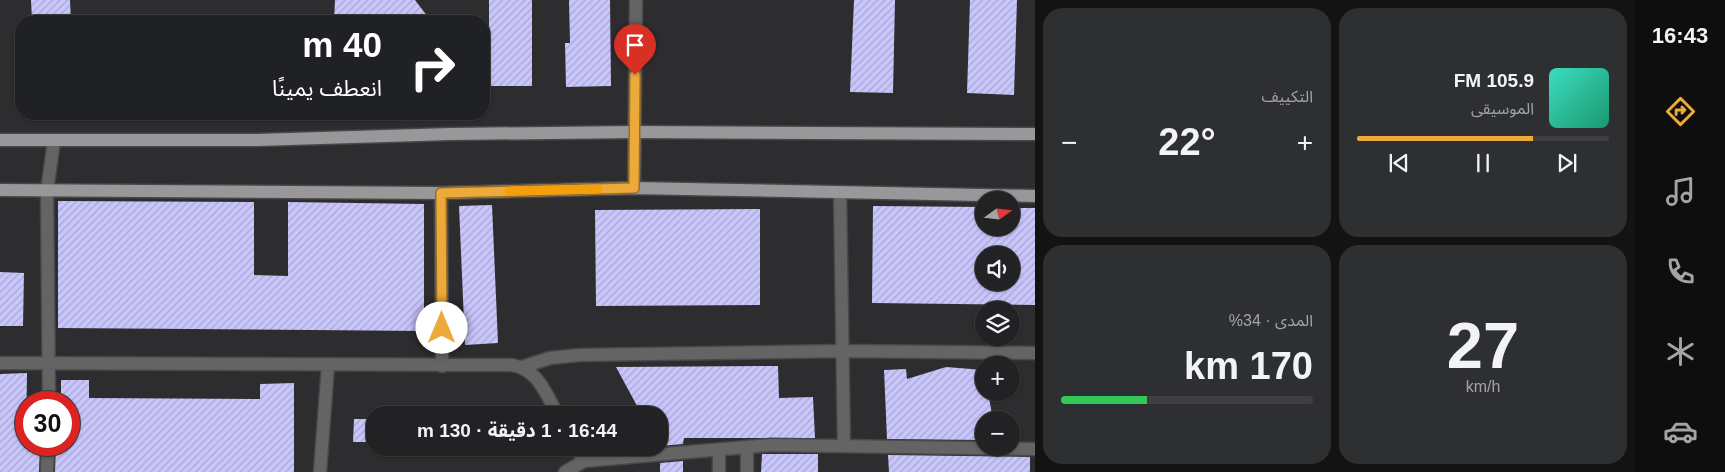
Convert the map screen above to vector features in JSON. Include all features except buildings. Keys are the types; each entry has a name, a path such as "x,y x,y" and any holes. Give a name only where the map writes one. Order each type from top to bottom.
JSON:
{"main road":[{"path":"0,140 257,140 451,134 635,132 1035,134"},
{"path":"0,190 441,193 634,188 840,194 1035,196"}],"street":[{"path":"634,188 636,0"},
{"path":"50,391 47,191 54,141"},
{"path":"441,193 442,366"},
{"path":"840,194 844,446"},
{"path":"0,363 442,366 498,364 522,367 565,356 842,351 1035,353"},
{"path":"320,472 328,365"},
{"path":"522,367 542,383 554,406"},
{"path":"566,472 584,461 648,454 719,451 770,445 1035,449"},
{"path":"748,448 748,472"},
{"path":"718,472 719,451"},
{"path":"47,472 48,456"},
{"path":"581,456 584,461"}],"slow traffic":[{"path":"509,191 598,189"}],"route":[{"path":"442,328 441,193 634,188 635,75"}]}
